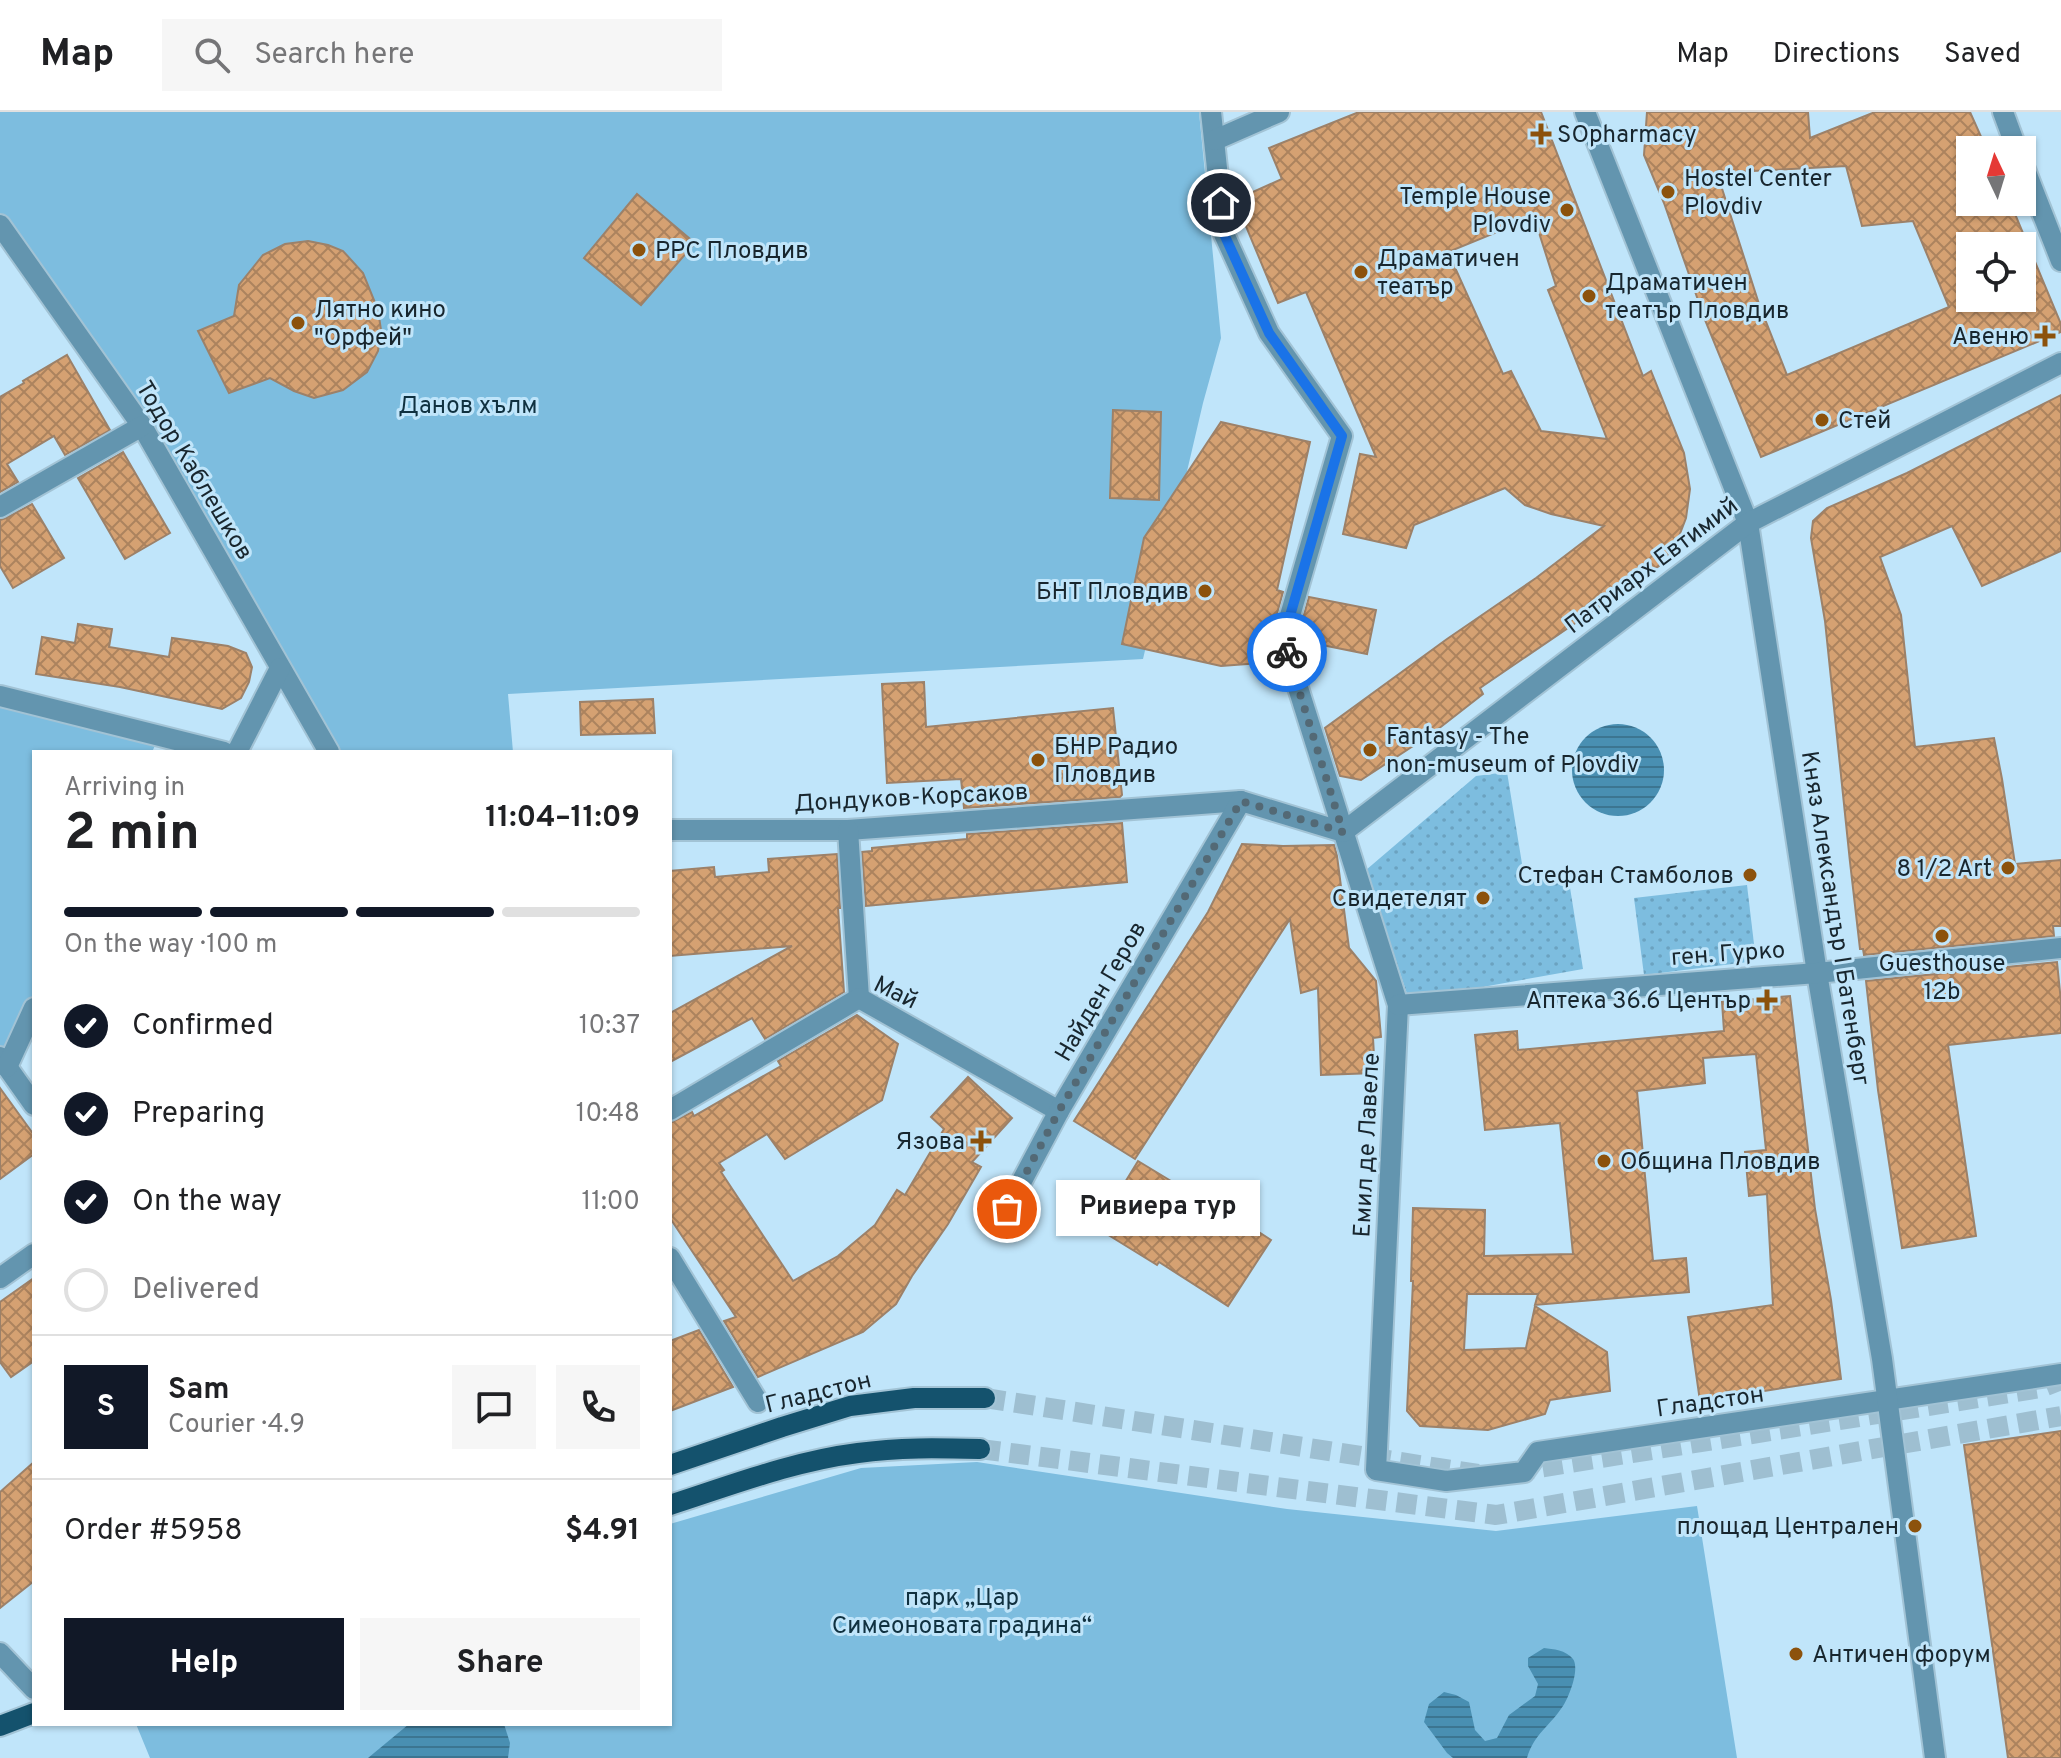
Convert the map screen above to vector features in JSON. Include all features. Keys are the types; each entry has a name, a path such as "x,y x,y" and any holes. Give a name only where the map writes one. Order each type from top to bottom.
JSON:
{"main road":[{"name":"Гладстон","path":"672,1464 850,1406 914,1398 985,1398"},
{"path":"672,1504 790,1466 856,1453 912,1447 980,1449"},
{"path":"0,1726 32,1714"}],"street":[{"path":"1211,112 1224,234 1269,333 1342,436 1283,640 1343,832"},
{"path":"1215,140 1279,112"},
{"name":"Княз Александър I Батенберг","path":"1585,112 1748,523 1887,1400 1935,1758"},
{"path":"2003,112 2012,136"},
{"path":"2036,198 2061,261"},
{"name":"Тодор Каблешков","path":"0,225 142,426 328,750"},
{"name":"Патриарх Евтимий","path":"1343,832 1748,523 2061,363"},
{"path":"0,507 142,426"},
{"path":"238,750 280,668"},
{"path":"0,696 156,744 207,750"},
{"name":"Дондуков-Корсаков","path":"672,830 848,830 1241,801 1343,832"},
{"name":"Найден Геров","path":"1007,1209 1059,1111 1241,801"},
{"path":"848,830 859,998"},
{"name":"Емил де Лавеле","path":"1343,832 1398,1005 1376,1470"},
{"name":"ген. Гурко","path":"1398,1005 1817,973 2061,948"},
{"name":"Май","path":"672,1109 859,998 1059,1111"},
{"path":"32,1011 3,1062 32,1102"},
{"path":"0,1278 32,1255"},
{"path":"672,1261 758,1402"},
{"name":"Гладстон","path":"1376,1470 1446,1481 1524,1472 1538,1452 2061,1374"},
{"path":"0,1653 32,1687"}],"green space":[{"name":"Данов хълм","path":"0,112 1199,112 1221,338 1143,659 508,694 513,750 328,750 142,426 0,225"},
{"path":"0,696 160,735 153,750 32,750 32,1011 0,1057"},
{"path":"1507,772 1525,882 1568,875 1583,969 1409,1000 1366,870 1476,776"},
{"path":"1747,885 1756,961 1644,975 1634,898"},
{"name":"парк „Цар Симеоновата градина“","path":"977,1462 1287,1509 1496,1531 1697,1506 1737,1758 150,1758 137,1726 672,1726 672,1523 861,1468"}],"shaded area":[{"path":"1618,724 1636,727 1651,737 1661,752 1664,770 1661,788 1651,803 1636,813 1618,816 1600,813 1585,803 1575,788 1572,770 1575,752 1585,737 1600,727"},
{"path":"1544,1648 1559,1650 1570,1656 1575,1664 1574,1676 1565,1702 1538,1736 1527,1758 1453,1758 1447,1753 1424,1722 1429,1704 1444,1692 1456,1695 1469,1702 1475,1730 1485,1741 1497,1738 1509,1715 1535,1696 1538,1684 1528,1666 1528,1658"},
{"path":"407,1726 505,1726 510,1743 508,1758 368,1758"}],"building":[{"path":"1359,112 1541,112 1643,376 1651,371 1684,453 1690,489 1686,518 1676,544 1659,566 1480,688 1483,694 1433,733 1361,780 1340,776 1325,728 1604,526 1525,505 1505,488 1414,525 1406,548 1343,534 1360,454 1376,457 1306,292 1278,303 1235,200 1282,179 1269,148","holes":["1534,217 1556,286 1548,290 1607,439 1541,431 1511,371 1503,374 1448,252"]},
{"path":"1647,112 1808,112 1810,138 1875,112 1970,112 1981,136 1956,136 1956,216 2016,216 2023,232 1956,232 1956,312 2036,312 2036,264 2061,324 2061,332 1761,457 1705,320 1644,155","holes":["1846,166 1862,226 1913,221 1949,307 1787,375 1759,304 1717,173"]},
{"name":"РРС Пловдив","path":"637,194 695,243 641,305 584,258"},
{"name":"Лятно кино \"Орфей\"","path":"308,241 343,251 363,273 378,310 381,330 378,351 367,372 343,390 314,398 270,378 229,393 198,331 234,316 239,285 263,255 285,244"},
{"path":"67,355 110,430 65,455 54,436 7,464 18,482 0,492 0,397"},
{"path":"2061,395 2061,551 1982,586 1952,526 1880,557 1901,615 1915,747 1994,738 2015,864 2061,860 2061,926 2053,926 2054,936 1864,955 1863,949 1860,949 1825,621 1811,538 1813,521 1827,508 1907,473"},
{"path":"1113,410 1161,412 1159,500 1110,498"},
{"name":"БНТ Пловдив","path":"1221,422 1310,442 1277,590 1283,592 1260,663 1221,666 1122,644 1144,538"},
{"path":"123,452 170,533 125,559 78,478"},
{"path":"32,504 64,558 13,588 0,566 0,520"},
{"path":"1309,597 1376,610 1367,654 1297,640"},
{"path":"78,624 112,629 109,647 169,657 172,638 228,646 246,653 252,667 249,682 241,698 222,709 120,687 36,674 42,637 75,643"},
{"name":"БНР Радио Пловдив","path":"924,682 926,727 1113,708 1122,795 964,808 961,779 887,783 882,684"},
{"path":"653,699 655,733 581,735 580,702"},
{"path":"1122,823 1127,882 866,906 862,852 872,851 872,848 967,839 967,834"},
{"path":"1242,844 1334,845 1349,948 1376,981 1381,1037 1373,1038 1375,1073 1321,1075 1318,988 1301,993 1290,919 1135,1159 1074,1121 1208,912"},
{"path":"837,854 844,992 765,1039 752,1018 672,1061 672,1012 792,946 672,956 672,871 714,867 715,877 769,872 768,859"},
{"path":"2057,962 2061,1033 1948,1045 1976,1236 1902,1248 1878,1090 1866,981"},
{"path":"1790,996 1815,1209 1841,1379 1700,1401 1688,1317 1773,1305 1767,1194 1749,1196 1745,1152 1766,1150 1756,1054 1703,1058 1705,1083 1637,1091 1653,1261 1686,1258 1689,1292 1535,1305 1538,1294 1467,1294 1464,1350 1526,1348 1535,1306 1607,1352 1610,1391 1550,1400 1545,1414 1488,1430 1420,1426 1407,1411 1413,1208 1485,1210 1484,1256 1573,1254 1560,1123 1485,1130 1475,1035 1517,1031 1518,1050 1724,1031 1722,1002"},
{"path":"857,1015 898,1044 882,1100 785,1159 767,1134 719,1163 724,1170 721,1172 793,1281 838,1256 875,1225 897,1190 905,1195 944,1129 931,1117 968,1077 1012,1118 972,1162 981,1167 896,1304 863,1332 758,1377 724,1321 736,1317 672,1221 672,1122 692,1112 694,1116 781,1066 778,1061"},
{"path":"0,1088 32,1132 32,1155 0,1179"},
{"path":"1138,1161 1209,1204 1211,1201 1271,1240 1228,1306 1159,1262 1157,1265 1097,1228"},
{"path":"32,1279 32,1362 11,1377 0,1362 0,1302"},
{"path":"699,1330 733,1387 672,1410 672,1340"},
{"path":"2061,1431 2061,1758 2008,1758 1964,1445"},
{"path":"32,1464 32,1583 0,1608 0,1492"}],"tunnel":[{"path":"1513,1472 2041,1388 2061,1380"},
{"path":"985,1398 1478,1474"},
{"path":"980,1449 1496,1515 2061,1416"}],"way so far":[{"path":"1007,1209 1059,1111 1241,801 1343,832 1287,652"}],"place":[{"name":"SOpharmacy","path":"1541,134"},
{"name":"Hostel Center Plovdiv","path":"1668,192"},
{"name":"Temple House Plovdiv","path":"1567,210"},
{"name":"РРС Пловдив","path":"639,250"},
{"name":"Драматичен театър","path":"1361,272"},
{"name":"Драматичен театър Пловдив","path":"1589,296"},
{"name":"Лятно кино \"Орфей\"","path":"298,323"},
{"name":"Авеню","path":"2045,336"},
{"name":"Стей","path":"1822,420"},
{"name":"БНТ Пловдив","path":"1205,591"},
{"name":"Fantasy - The non-museum of Plovdiv","path":"1370,750"},
{"name":"БНР Радио Пловдив","path":"1038,760"},
{"name":"8 1/2 Art","path":"2008,868"},
{"name":"Стефан Стамболов","path":"1750,875"},
{"name":"Свидетелят","path":"1483,898"},
{"name":"Guesthouse 12b","path":"1942,936"},
{"name":"Аптека 36.6 Център","path":"1767,1000"},
{"name":"Язова","path":"981,1141"},
{"name":"Община Пловдив","path":"1604,1161"},
{"name":"Ривиера тур","path":"1007,1209"},
{"name":"площад Централен","path":"1915,1526"},
{"name":"Античен форум","path":"1796,1654"}],"route":[{"path":"1221,203 1224,234 1269,333 1342,436 1283,640 1287,652"}]}
